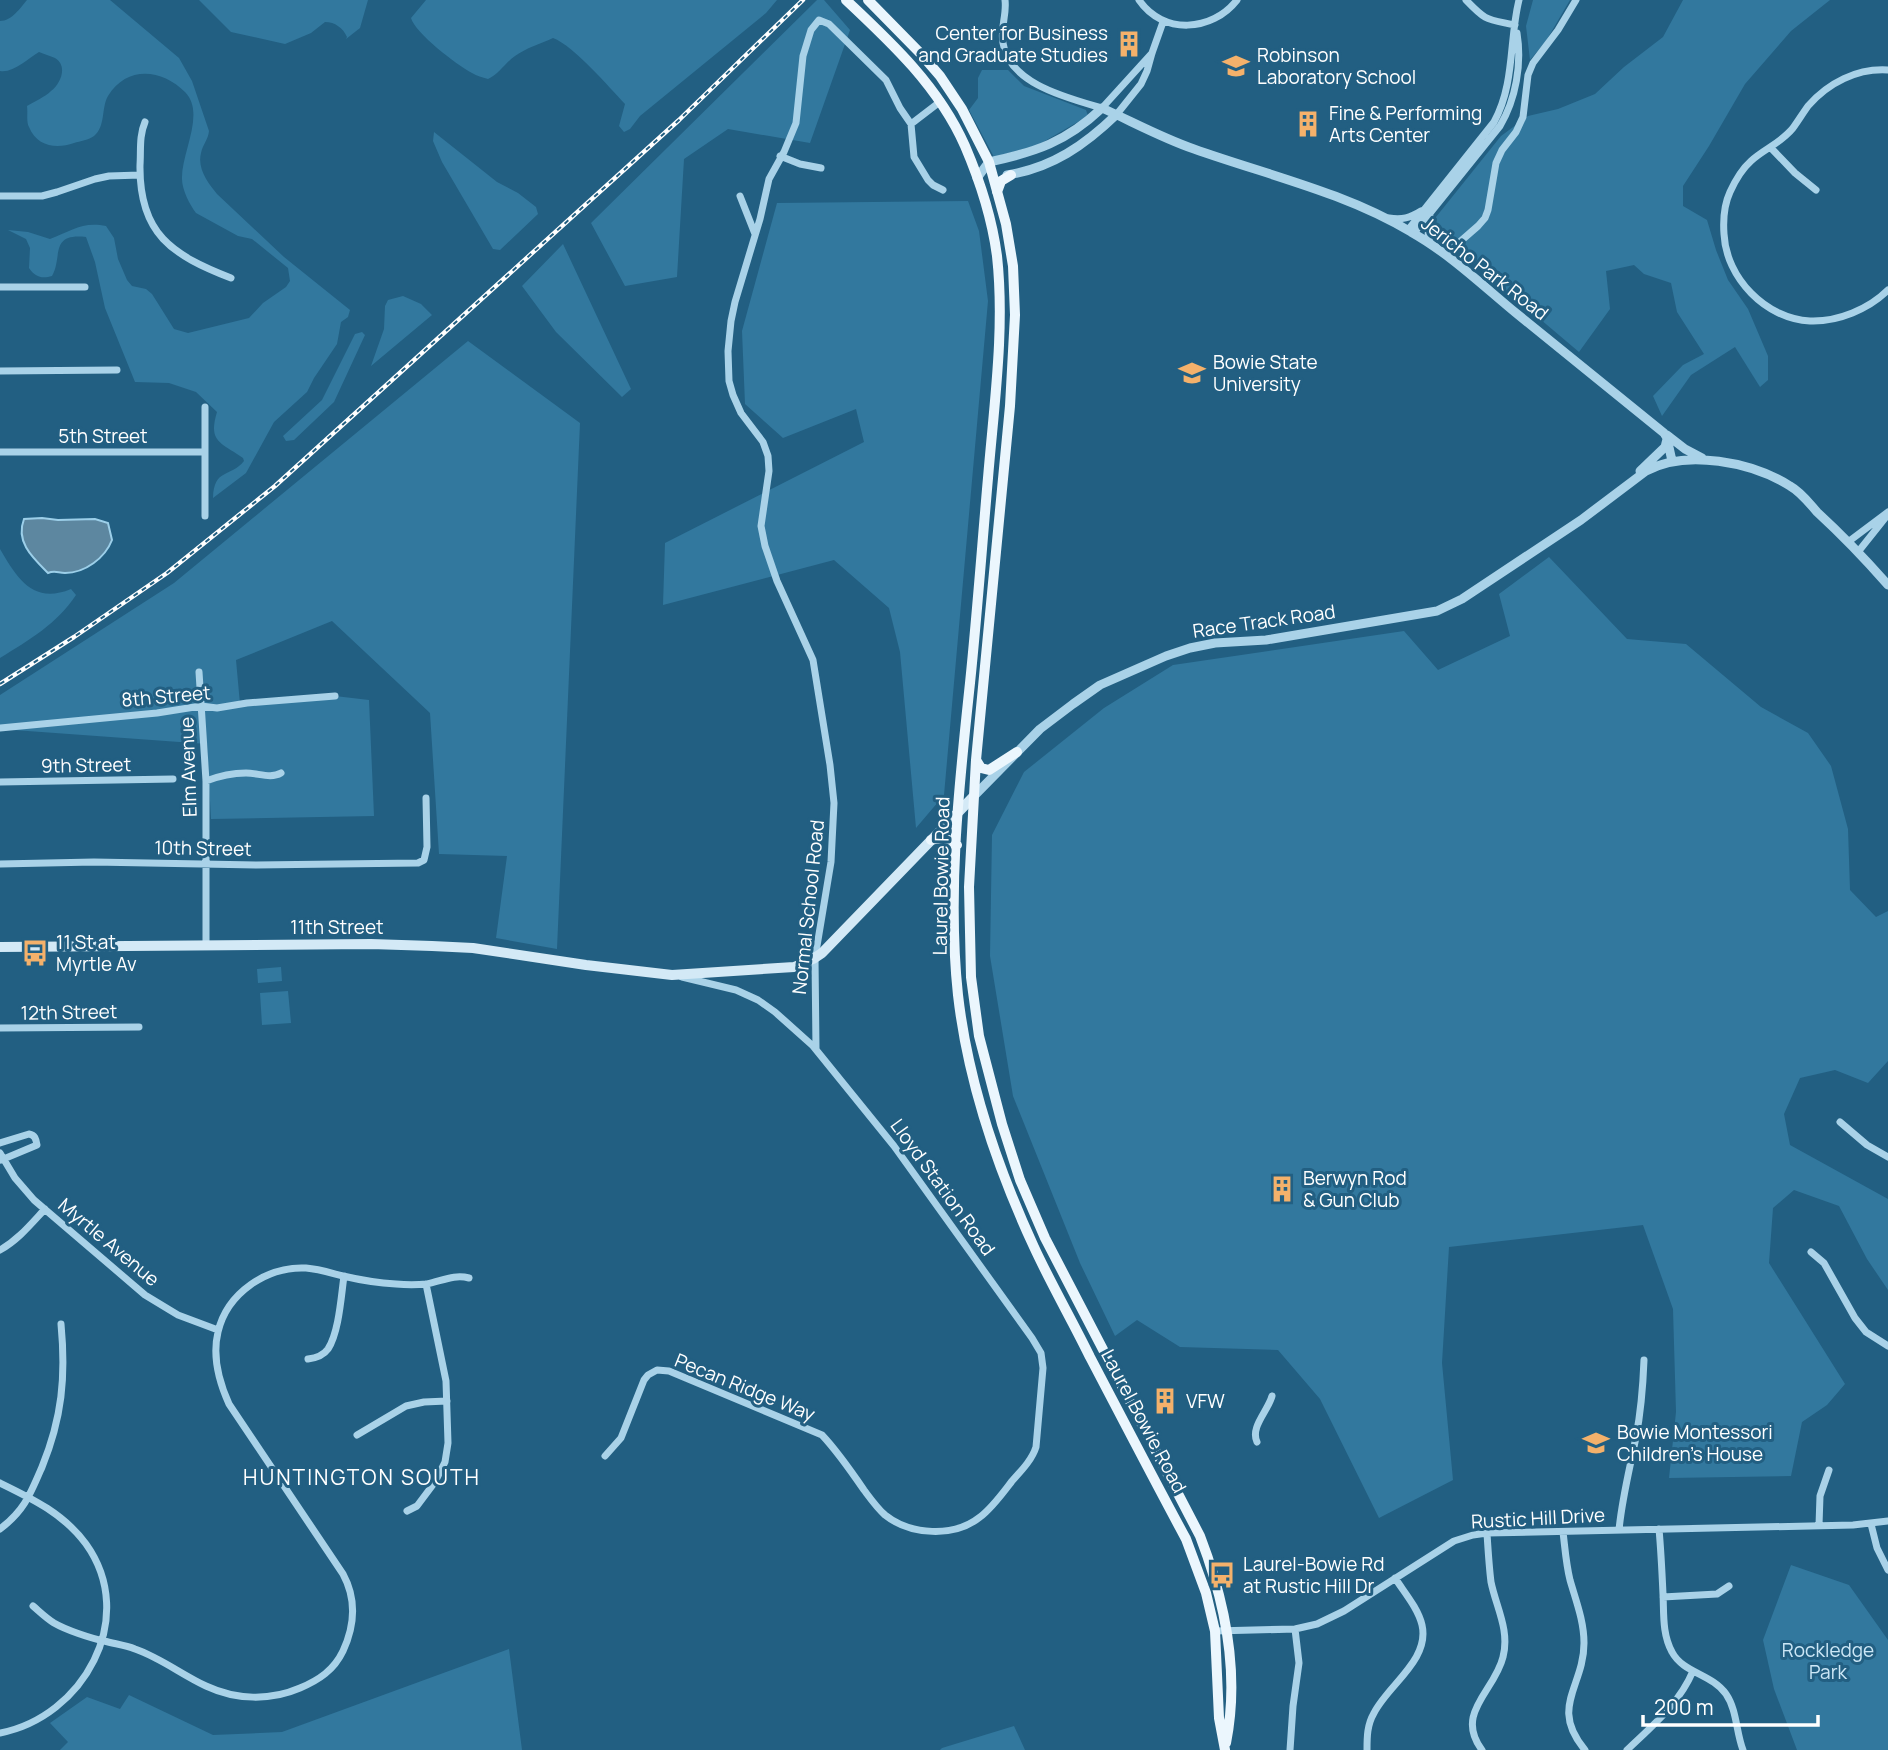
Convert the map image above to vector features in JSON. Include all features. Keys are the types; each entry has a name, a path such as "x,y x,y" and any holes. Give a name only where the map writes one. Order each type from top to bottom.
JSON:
{"main road":[{"name":"Laurel Bowie Road","path":"846,0 896,47 941,102 963,142 977,178 996,251 1000,305 994,408 957,845 955,938 958,998 975,1083 991,1142 1035,1248 1186,1539 1221,1631"},
{"name":"Laurel Bowie Road","path":"868,0 910,41 940,76 962,109 989,162 1010,246 1015,315 1010,406 976,760 968,900 971,977 979,1036 1020,1180 1045,1238 1200,1536 1216,1581 1221,1631 1219,1718 1225,1749"},
{"path":"997,192 1001,181 1012,175"},
{"path":"976,760 981,768 989,770 1017,752"},
{"name":"Race Track Road","path":"672,975 794,967 816,958 973,797"},
{"path":"931,840 948,838 957,845"},
{"name":"11th Street","path":"0,947 366,944 432,946 473,948 672,975"}],"street":[{"name":"Jericho Park Road","path":"1005,0 1002,41 1011,64 1025,78 1117,114 1158,135 1194,149 1343,199 1411,231 1446,254 1665,435 1685,449 1710,461"},
{"path":"1139,0 1163,22 1184,26 1206,23 1224,14 1237,0"},
{"path":"1466,0 1484,18 1515,25"},
{"path":"1411,231 1494,122 1500,110 1506,89 1519,0"},
{"path":"1446,254 1485,218 1496,163 1523,117 1528,75 1576,0"},
{"name":"Normal School Road","path":"814,1048 816,958 831,862 834,803 830,765 813,660 777,581 761,526 768,456 763,442 741,413 729,382 727,351 731,321 769,179 796,122 807,40 819,20 829,24 882,74 911,124 914,157 928,180 943,190"},
{"path":"977,178 1012,175 1031,170 1063,157 1084,143 1117,114 1141,84 1163,22"},
{"path":"977,178 989,162 1045,148 1081,127 1152,53"},
{"path":"1888,70 1858,73 1831,85 1808,106 1789,133 1749,162 1729,192 1723,230 1726,255 1741,281 1751,294 1788,316 1813,321 1836,318 1860,310 1880,299 1888,291"},
{"path":"911,124 941,102"},
{"path":"145,122 141,133 140,175 145,208 151,223 160,237 180,255 231,278"},
{"path":"1771,148 1816,190"},
{"path":"780,156 821,168"},
{"path":"0,196 42,196 102,177 140,175"},
{"path":"740,196 755,235"},
{"path":"1382,217 1399,220 1427,211"},
{"path":"1427,211 1430,243"},
{"path":"0,286 85,287"},
{"path":"0,371 117,370"},
{"path":"205,407 205,516"},
{"path":"1665,435 1672,461"},
{"path":"1633,481 1665,447 1665,435"},
{"name":"5th Street","path":"0,452 205,452"},
{"name":"Race Track Road","path":"973,797 1052,719 1100,685 1190,648 1215,643 1279,638 1422,614 1448,607 1581,520 1655,466 1672,461 1710,461 1749,468 1791,486 1849,542 1888,586"},
{"path":"1849,542 1888,513"},
{"path":"1857,552 1888,513"},
{"name":"Elm Avenue","path":"199,672 206,781 206,946"},
{"name":"8th Street","path":"0,728 157,713 201,706 224,707 335,696"},
{"path":"206,781 228,775 248,773 275,776 281,773"},
{"name":"9th Street","path":"0,782 173,779"},
{"name":"10th Street","path":"0,864 418,863 424,860 427,847 426,798"},
{"name":"Lloyd Station Road","path":"672,975 736,990 758,1000 814,1048 894,1146 1032,1338 1041,1353 1043,1368 1036,1447 1032,1457 996,1500"},
{"name":"12th Street","path":"0,1028 139,1027"},
{"path":"1840,1122 1867,1145 1887,1154"},
{"path":"0,1143 29,1134 34,1136 37,1145 1,1157"},
{"name":"Myrtle Avenue","path":"1,1157 24,1189 145,1295 178,1315 218,1330"},
{"path":"0,1251 45,1209"},
{"path":"1811,1252 1824,1263 1855,1318 1866,1332 1888,1346"},
{"path":"33,1606 56,1625 147,1653 217,1691 232,1695 278,1695 320,1679 338,1660 350,1633 352,1595 347,1582 229,1404 217,1367 218,1330 237,1297 250,1285 265,1276 284,1270 306,1268 391,1284 426,1284 459,1276 469,1278"},
{"path":"308,1359 321,1355 331,1342 344,1276"},
{"path":"407,1511 417,1506 428,1493 445,1462 448,1444 443,1359 426,1284"},
{"path":"0,1530 19,1513 29,1497 50,1446 59,1414 64,1372 61,1324"},
{"path":"1619,1530 1642,1397 1644,1360"},
{"name":"Pecan Ridge Way","path":"606,1456 621,1438 644,1380 652,1371 663,1370 822,1435 883,1514 901,1524 926,1530 952,1530 972,1523 996,1500"},
{"path":"1258,1443 1255,1438 1256,1429 1272,1396"},
{"path":"356,1435 406,1406 447,1401"},
{"path":"1819,1525 1820,1496 1829,1470"},
{"path":"0,1483 29,1497 72,1526 93,1556 105,1594 103,1641 80,1684 61,1705 36,1721 0,1733"},
{"name":"Rustic Hill Drive","path":"1221,1631 1308,1627 1329,1619 1454,1541 1487,1533 1871,1524 1888,1521"},
{"path":"1871,1524 1877,1548 1888,1570"},
{"path":"1659,1529 1665,1633 1670,1648 1679,1662 1725,1693 1731,1705 1743,1750"},
{"path":"1563,1532 1568,1570 1581,1614 1584,1646 1568,1717 1572,1730 1586,1750"},
{"path":"1482,1750 1472,1734 1473,1716 1504,1652 1503,1622 1492,1584 1487,1533"},
{"path":"1367,1750 1368,1727 1374,1712 1413,1663 1422,1639 1419,1617 1395,1577"},
{"path":"1663,1597 1717,1594 1729,1586"},
{"path":"1290,1750 1299,1663 1295,1629"},
{"path":"1627,1750 1676,1701 1693,1671"}],"green space":[{"path":"27,0 110,0 179,58 192,81 209,131 200,159 210,185 284,257 350,310 348,317 341,322 337,344 307,392 274,422 246,473 213,498 216,482 239,466 244,461 243,458 215,436 217,412 196,392 169,383 135,382 105,308 95,262 86,237 74,237 62,243 52,276 42,277 29,268 30,248 26,239 8,230 28,232 50,239 84,226 106,226 114,238 118,259 127,280 132,286 146,289 152,294 174,329 188,333 249,318 263,303 286,287 290,281 288,268 252,239 238,236 196,213 189,202 182,179 193,111 191,101 176,84 156,75 135,75 116,86 108,96 100,127 94,136 61,146 48,145 37,139 28,125 27,106 55,88 62,75 59,61 39,52 15,68 0,71 0,21 12,16"},
{"path":"199,0 368,0 360,28 346,39 338,26 325,22 311,33 285,44 231,32"},
{"path":"426,0 777,0 766,13 624,132 619,126 625,104 591,68 561,42 553,38 533,46 515,56 488,79 465,69 420,32 411,18"},
{"path":"817,0 824,0 850,30 810,143 728,129 684,159 677,277 625,286 591,223"},
{"path":"1533,0 1570,0 1546,41 1530,60 1526,26"},
{"path":"1683,0 1830,0 1791,31 1745,84 1683,186 1683,206 1707,220 1728,280 1748,309 1768,356 1768,380 1760,387 1735,347 1691,375 1662,416 1653,396 1683,365 1704,354 1677,312 1671,283 1644,274 1634,265 1606,271 1610,309 1579,352 1462,253 1438,237 1436,217 1501,136 1528,116 1558,109 1595,94 1663,37"},
{"path":"982,70 1008,70 1024,86 1086,110 1088,116 1038,145 994,157 969,110 978,98 978,78"},
{"path":"434,132 497,182 536,207 538,214 500,250 493,249 442,162 433,141"},
{"path":"968,201 979,231 988,301 944,795 916,828 900,652 889,608 834,560 663,605 665,543 864,442 856,409 783,438 745,404 742,331 777,203"},
{"path":"563,244 631,389 622,397 556,332 522,286"},
{"path":"403,296 421,304 432,315 371,366 384,329 385,306 388,300"},
{"path":"362,332 365,335 334,402 294,440 286,441 283,436 322,400 355,334"},
{"path":"468,341 580,423 557,949 496,938 507,856 439,854 430,713 332,621 236,660 240,704 335,696 369,700 374,816 211,819 207,744 0,729 0,695 174,583"},
{"path":"0,549 20,579 36,591 46,594 71,589 76,595 51,623 0,658"},
{"path":"1549,557 1627,639 1686,644 1761,707 1808,733 1831,766 1848,829 1850,890 1876,917 1888,911 1888,1061 1868,1083 1835,1070 1800,1078 1784,1114 1790,1145 1888,1199 1888,1290 1867,1259 1839,1206 1794,1190 1773,1208 1769,1263 1845,1384 1827,1405 1802,1422 1791,1476 1669,1478 1676,1412 1673,1309 1643,1225 1449,1247 1442,1363 1453,1480 1379,1518 1320,1399 1278,1350 1180,1347 1137,1320 1115,1336 1080,1263 1013,1096 990,956 992,835 1024,772 1104,708 1173,665 1404,631 1438,670 1510,636 1499,594"},
{"path":"281,967 282,981 258,983 257,969"},
{"path":"288,991 291,1023 262,1025 260,993"},
{"name":"Rockledge Park","path":"1791,1565 1849,1585 1888,1640 1888,1750 1797,1750 1774,1689 1763,1640"},
{"path":"509,1649 522,1750 60,1750 68,1742 50,1723 87,1697 120,1709 129,1695 213,1735 282,1732"},
{"path":"1014,1726 1025,1750 940,1750 942,1748"}],"shaded area":[{"path":"24,519 95,519 108,523 112,540 105,553 87,567 72,572 48,573 27,549 22,535"}],"railway":[{"path":"0,684 167,573 275,486 679,120 803,0"}],"place":[{"name":"Center for Business and Graduate Studies","path":"1129,44"},
{"name":"Robinson Laboratory School","path":"1236,66"},
{"name":"Fine & Performing Arts Center","path":"1308,124"},
{"name":"Bowie State University","path":"1192,373"},
{"name":"11 St at Myrtle Av","path":"35,953"},
{"name":"Berwyn Rod & Gun Club","path":"1282,1189"},
{"name":"VFW","path":"1165,1401"},
{"name":"Bowie Montessori Children's House","path":"1596,1443"},
{"name":"Laurel-Bowie Rd at Rustic Hill Dr","path":"1222,1575"}],"district":[{"name":"HUNTINGTON SOUTH","path":"362,1477"}]}
